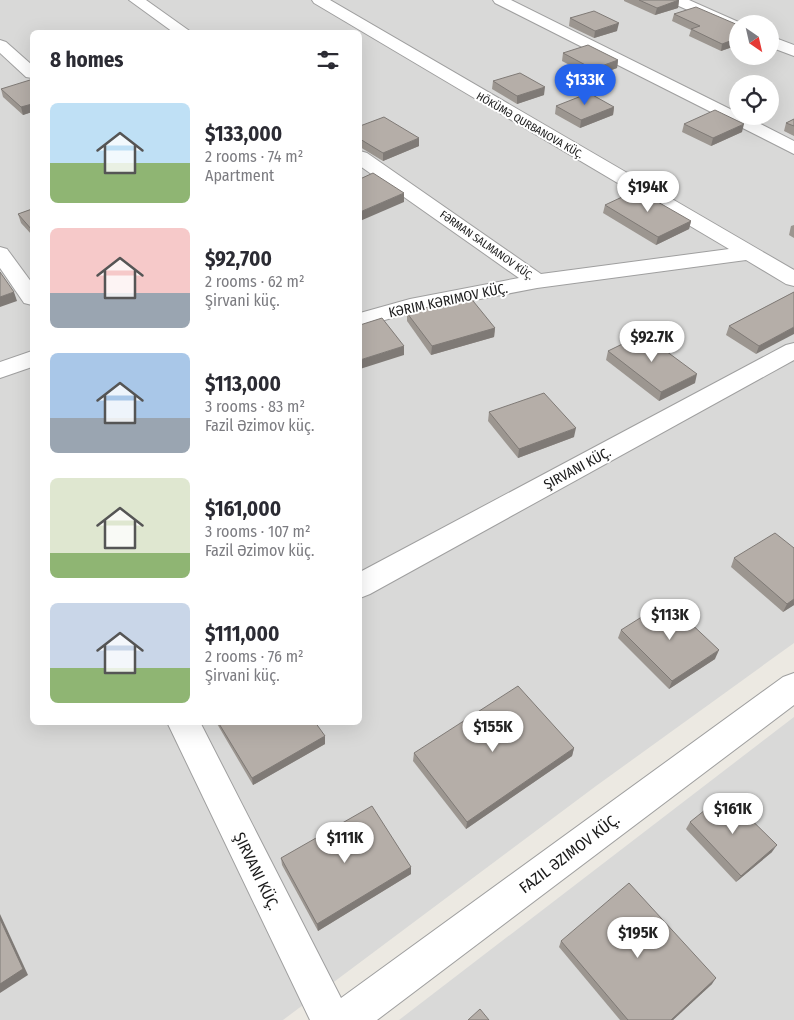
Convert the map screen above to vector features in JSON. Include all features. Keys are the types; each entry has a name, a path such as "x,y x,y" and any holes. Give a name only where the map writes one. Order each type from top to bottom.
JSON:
{"street":[{"path":"136,0 180,30"},
{"name":"HÖKÜMƏ QURBANOVA KÜÇ.","path":"319,0 794,279"},
{"path":"500,0 794,148"},
{"path":"677,0 729,22"},
{"path":"0,45 30,71"},
{"path":"779,45 794,51"},
{"name":"FƏRMAN SALMANOV KÜÇ.","path":"362,158 537,281 749,253"},
{"path":"0,253 30,295"},
{"name":"KƏRIM KƏRIMOV KÜÇ.","path":"362,319 410,306 537,281"},
{"name":"ŞIRVANI KÜÇ.","path":"362,585 794,350"},
{"path":"0,370 30,360"},
{"name":"FAZIL ƏZIMOV KÜÇ.","path":"344,1020 794,687"},
{"name":"ŞIRVANI KÜÇ.","path":"184,725 331,1020"}],"shaded area":[{"path":"0,0 794,0 794,643 596,786 283,1020 0,1020"},
{"path":"794,717 794,1020 399,1020"}],"building":[{"path":"639,0 679,0 657,8"},
{"path":"696,7 729,21 729,41 722,44 691,29 700,26 674,14"},
{"path":"594,11 619,23 595,31 570,18"},
{"path":"588,45 618,60 593,69 563,53"},
{"path":"520,73 545,87 517,96 493,81"},
{"path":"30,80 30,105 21,107 1,89"},
{"path":"589,93 614,107 581,120 556,106"},
{"path":"715,110 729,117 729,125 742,125 713,138 684,124"},
{"path":"384,117 419,138 383,153 362,140 362,125"},
{"path":"794,119 794,126 786,123"},
{"path":"373,173 404,193 362,211 362,178"},
{"path":"637,190 691,221 658,237 605,205"},
{"path":"30,210 30,228 18,214"},
{"path":"0,272 14,292 0,297"},
{"path":"794,292 794,327 759,346 729,326"},
{"path":"469,296 495,328 432,346 407,313"},
{"path":"382,318 404,346 362,359 362,324"},
{"path":"643,334 697,374 661,392 608,351"},
{"path":"544,393 576,428 519,449 489,412"},
{"path":"775,533 794,548 794,599 787,604 734,558"},
{"path":"667,601 719,650 672,681 621,630"},
{"path":"518,686 574,748 467,822 414,753"},
{"path":"220,725 317,725 325,736 252,778"},
{"path":"725,794 777,845 741,876 690,822"},
{"path":"372,806 411,867 317,924 281,858"},
{"path":"629,883 716,978 671,1020 628,1020 561,941"},
{"path":"0,919 23,969 0,984"},
{"path":"480,1009 489,1020 468,1020"}]}
